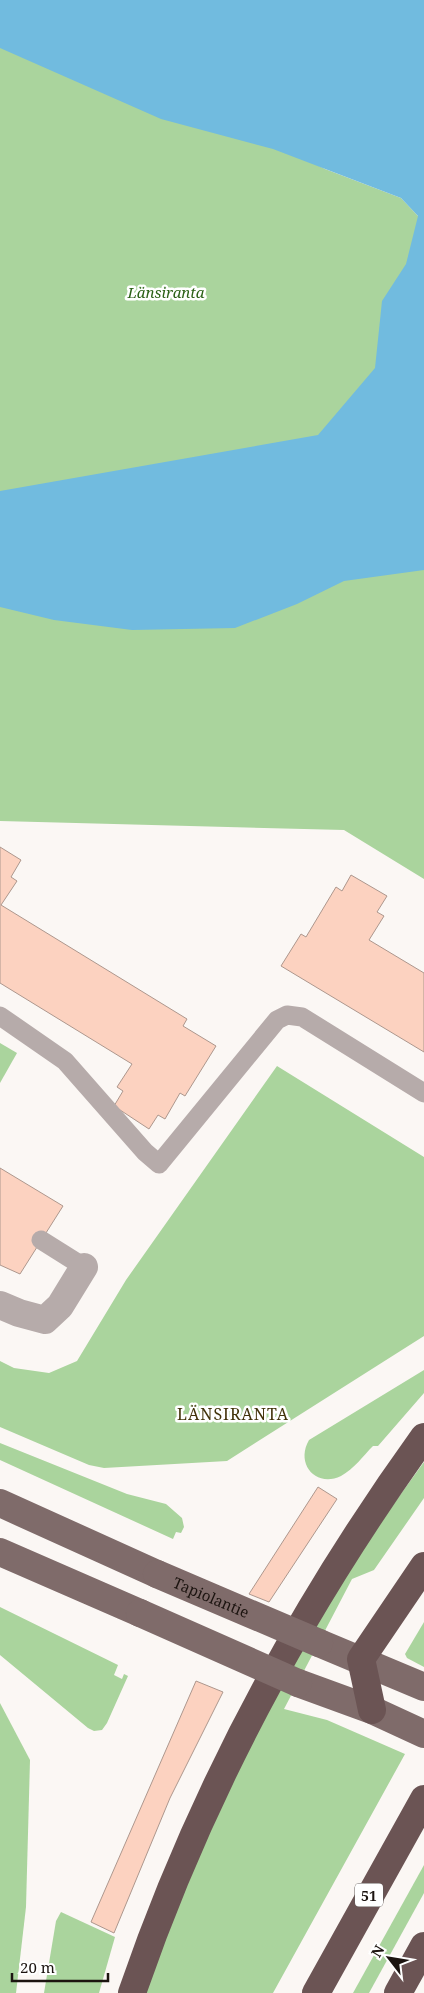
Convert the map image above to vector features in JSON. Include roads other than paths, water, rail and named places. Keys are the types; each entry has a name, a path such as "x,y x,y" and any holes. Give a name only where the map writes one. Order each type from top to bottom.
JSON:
{"highway":[{"path":"132,1993 148,1945 193,1835 285,1651 327,1579 368,1516 424,1437"},
{"path":"372,1710 361,1659 424,1566"},
{"name":"51","path":"316,1993 424,1799"},
{"path":"398,1993 424,1946"}],"main road":[{"name":"Tapiolantie","path":"0,1502 157,1574 424,1687"},
{"path":"0,1552 298,1682 372,1710 413,1729"}],"street":[{"path":"0,1305 19,1313 45,1320 60,1306 84,1267"}],"lane":[{"path":"0,1016 47,1046 65,1061 145,1152 159,1164 277,1020 288,1015 302,1017 424,1092"},
{"path":"41,1240 84,1267"}],"water":[{"path":"0,0 424,0 424,570 344,581 297,604 235,628 132,630 54,620 0,607 0,491 318,435 375,368 382,301 406,264 418,216 401,198 273,149 161,119 0,48"}],"district":[{"name":"LÄNSIRANTA","path":"233,1414"}],"park label":[{"name":"Länsiranta","path":"166,292"}]}
